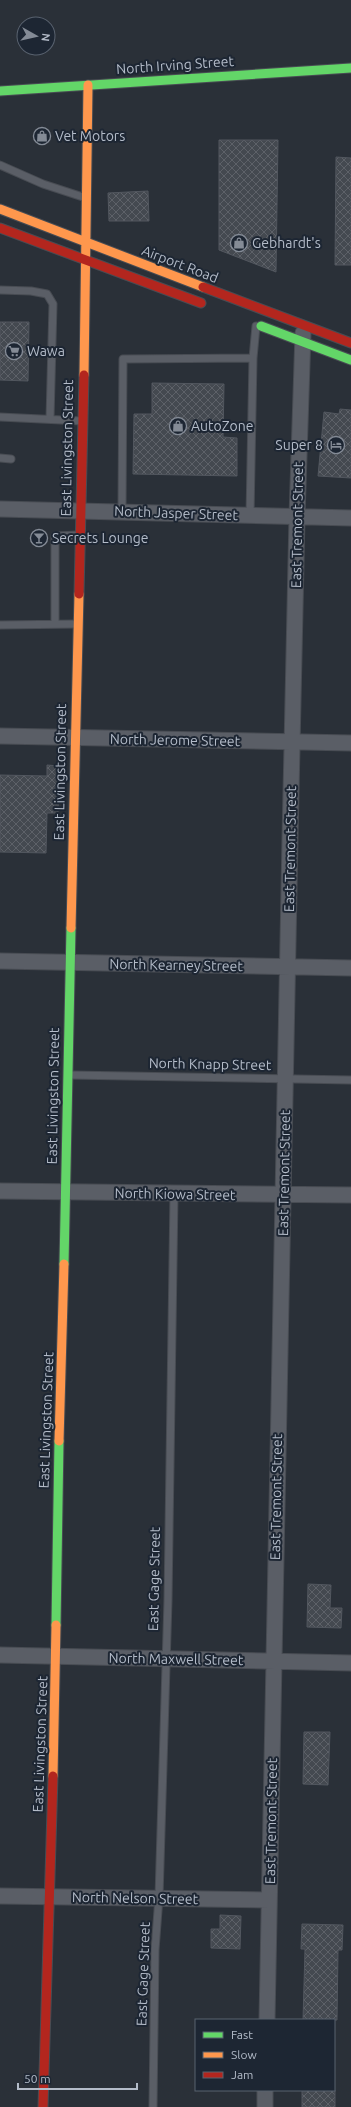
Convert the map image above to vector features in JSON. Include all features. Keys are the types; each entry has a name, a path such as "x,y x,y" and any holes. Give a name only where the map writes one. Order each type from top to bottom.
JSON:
{"street":[{"name":"North Irving Street","path":"0,91 351,68"},
{"name":"East Livingston Street","path":"43,2107 48,1897 51,1886 77,624 87,243 86,199 88,85"},
{"name":"Airport Road","path":"0,209 351,343"},
{"name":"Airport Road","path":"0,228 211,307"},
{"path":"252,323 351,360"},
{"name":"East Tremont Street","path":"267,2019 278,1378 284,1195 287,967 297,517 302,341 304,326"},
{"name":"North Jasper Street","path":"0,509 351,518"},
{"name":"North Jerome Street","path":"0,736 351,743"},
{"name":"North Kearney Street","path":"0,961 351,968"},
{"name":"North Kiowa Street","path":"0,1191 351,1195"},
{"name":"North Maxwell Street","path":"0,1655 351,1663"},
{"name":"North Nelson Street","path":"0,1896 269,1900"},
{"path":"265,2091 265,2107"}],"lane":[{"path":"0,166 43,184 86,199"},
{"path":"0,290 31,291 47,294 52,304 50,419"},
{"path":"250,516 253,358 252,323"},
{"path":"122,512 124,359 253,358"},
{"path":"0,417 82,421"},
{"path":"0,458 11,459"},
{"path":"55,624 55,536 79,535"},
{"path":"0,625 77,624"},
{"name":"North Knapp Street","path":"68,1074 351,1080"},
{"name":"East Gage Street","path":"153,2107 155,1950 159,1898 165,1658 168,1600 174,1194"}],"building":[{"path":"219,140 278,140 276,272 219,250"},
{"path":"336,157 351,158 351,265 335,265"},
{"path":"148,191 149,221 109,221 108,193"},
{"name":"Wawa","path":"0,322 29,322 28,381 0,380"},
{"name":"AutoZone","path":"152,383 224,384 223,437 237,438 237,476 133,474 134,414 152,414"},
{"name":"Super 8","path":"340,409 351,410 351,478 318,476 324,412 339,414"},
{"path":"47,765 59,766 58,813 47,813 46,853 0,852 0,775 47,776"},
{"path":"308,1584 331,1585 330,1608 342,1608 341,1628 307,1627"},
{"path":"304,1732 330,1732 328,1785 303,1784"},
{"path":"220,1915 241,1916 240,1949 211,1948 211,1929 220,1929"},
{"path":"302,1924 343,1925 342,1950 338,1950 337,2020 303,2019 305,1949 301,1949"},
{"path":"302,2091 335,2091 335,2107 302,2107"}],"traffic: fast":[{"path":"0,91 351,68"},
{"path":"261,326 351,360"},
{"path":"64,1264 71,928"},
{"path":"56,1625 59,1441"}],"traffic: slow":[{"path":"84,375 88,85"},
{"path":"0,209 203,287"},
{"path":"71,928 79,594"},
{"path":"59,1441 64,1264"},
{"path":"53,1776 56,1625"}],"traffic: jam":[{"path":"0,228 201,303"},
{"path":"203,287 351,343"},
{"path":"79,594 84,375"},
{"path":"43,2107 53,1776"}],"place":[{"name":"Vet Motors","path":"42,136"},
{"name":"Gebhardt's","path":"239,243"},
{"name":"Wawa","path":"14,351"},
{"name":"AutoZone","path":"178,426"},
{"name":"Super 8","path":"336,445"},
{"name":"Secrets Lounge","path":"39,538"}]}
